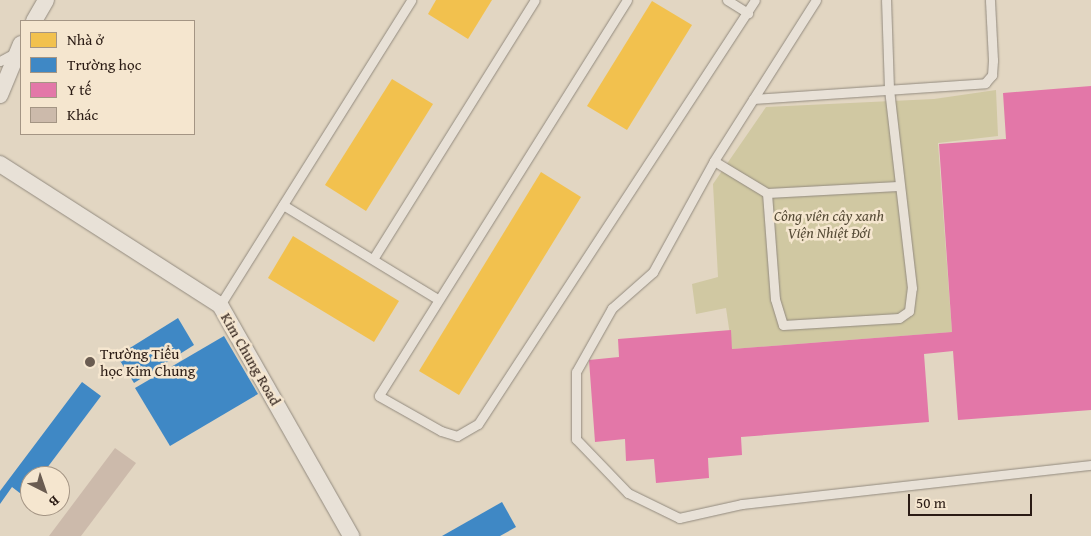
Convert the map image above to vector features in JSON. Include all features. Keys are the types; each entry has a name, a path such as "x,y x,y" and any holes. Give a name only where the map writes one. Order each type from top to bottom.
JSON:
{"street":[{"path":"35,20 46,0"},
{"path":"0,95 19,48"},
{"name":"Kim Chung Road","path":"0,164 220,305 351,536"}],"lane":[{"path":"220,305 411,0"},
{"path":"373,259 535,0"},
{"path":"627,0 436,298 379,396 456,436 478,424 755,0"},
{"path":"727,0 748,13"},
{"path":"816,0 714,161 653,272 612,308 576,372 576,439 628,494 679,518 742,504 1091,465"},
{"path":"767,193 778,319 788,326 899,318 909,312 912,288 898,186 889,89 886,0"},
{"path":"753,100 988,82 993,60 990,0"},
{"path":"0,61 19,48"},
{"path":"714,161 767,193 898,186"},
{"path":"283,205 436,298"}],"green space":[{"name":"Công viên cây xanh Viện Nhiệt Đới","path":"996,90 998,136 938,143 952,332 732,349 726,308 696,314 692,284 718,277 713,184 766,107 934,99"}],"building: Nhà ở":[{"path":"436,0 492,0 468,39 428,14"},
{"path":"652,1 692,25 627,130 587,106"},
{"path":"392,79 433,104 366,211 325,185"},
{"path":"541,172 581,197 459,395 419,371"},
{"path":"293,236 399,301 374,342 268,278"}],"building: Trường học":[{"path":"178,318 194,345 134,383 117,356"},
{"path":"224,336 258,394 170,446 135,388"},
{"path":"82,382 101,396 48,466 20,466 20,493 12,487 0,504 0,491"},
{"path":"502,502 516,527 500,536 442,536"}],"building: Y tế":[{"path":"1091,86 1091,410 958,420 953,351 924,354 929,422 741,437 742,455 708,458 709,478 656,483 654,459 626,461 625,439 595,442 589,360 619,357 618,339 731,330 732,349 952,332 939,144 1006,139 1003,93"}],"building: Khác":[{"path":"115,448 136,463 81,536 49,536 64,516 70,516 70,508"}],"place":[{"name":"Trường Tiểu học Kim Chung","path":"90,362"}]}
